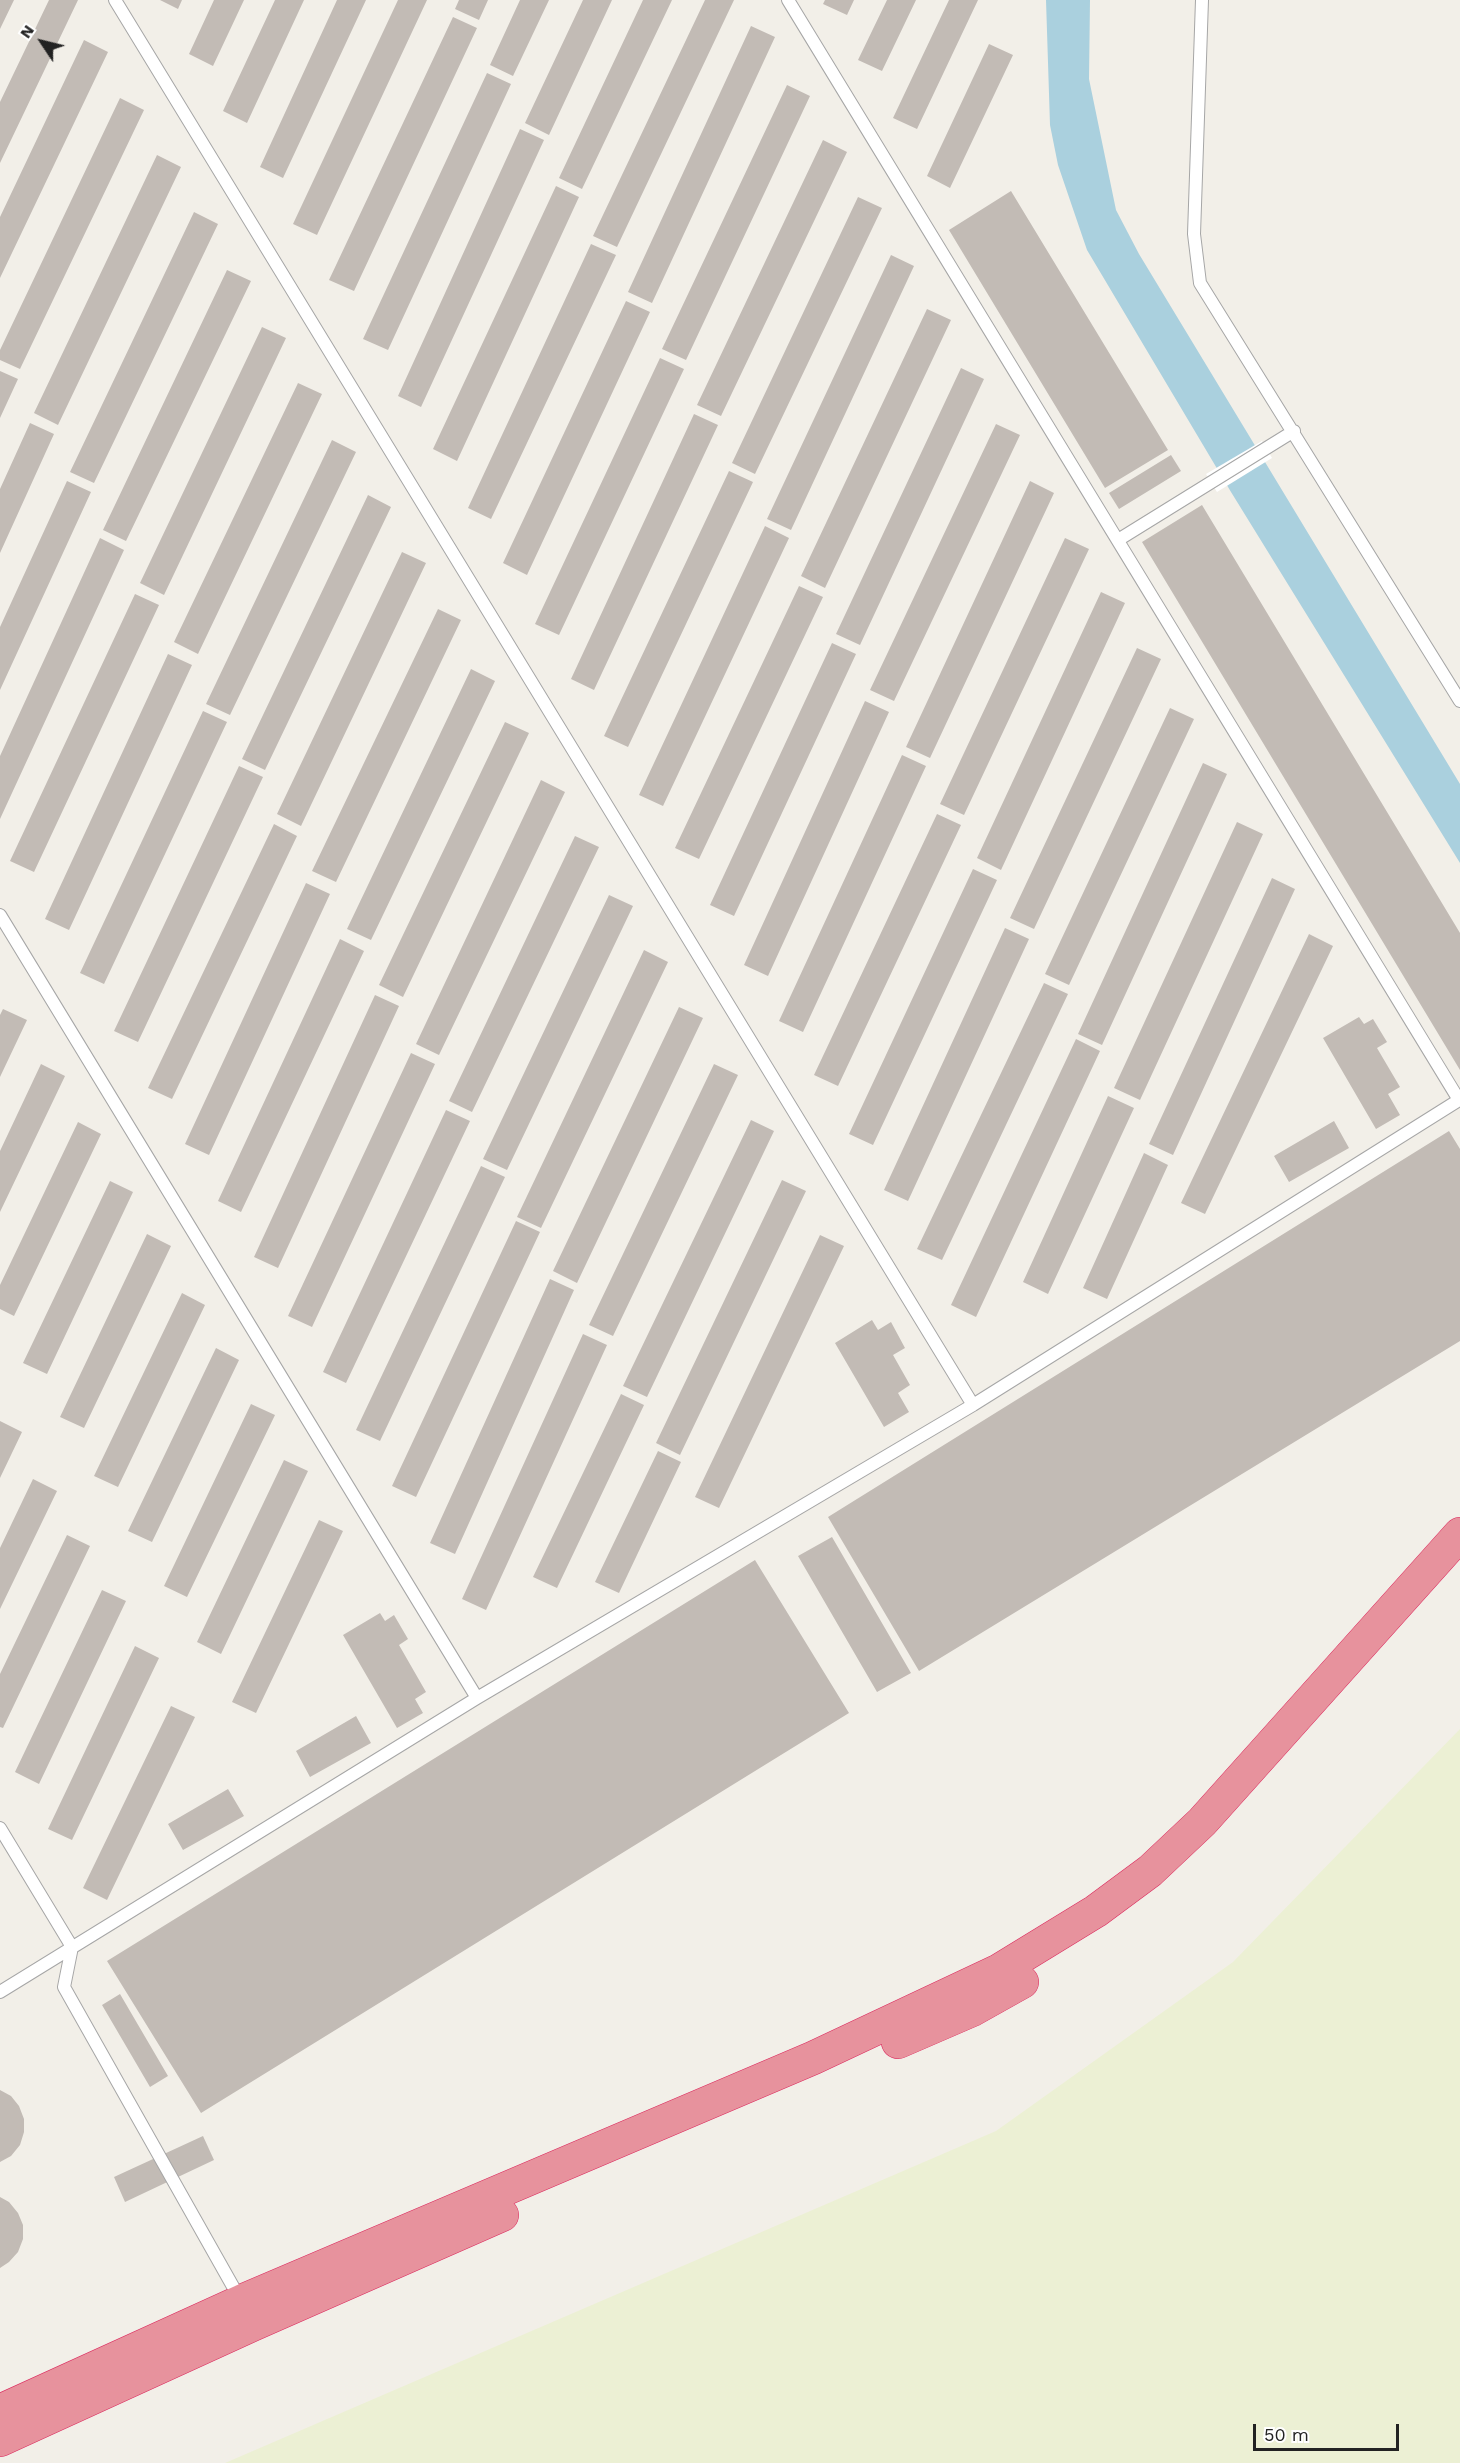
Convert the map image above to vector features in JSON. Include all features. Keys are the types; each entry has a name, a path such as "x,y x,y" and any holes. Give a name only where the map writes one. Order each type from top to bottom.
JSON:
{"highway":[{"path":"0,2440 248,2312 813,2058 999,1971 1096,1911 1150,1871 1202,1822 1460,1534"},
{"path":"0,2411 248,2312 972,2010 1056,1962 1164,1883 1206,1846 1243,1809 1460,1568"}],"lane":[{"path":"115,0 973,1404"},
{"path":"0,1992 477,1698 973,1404 1459,1100 788,0"},
{"path":"1202,0 1194,234 1200,283 1460,701"},
{"path":"1118,540 1294,431"},
{"path":"0,915 477,1698"},
{"path":"0,1828 72,1947 64,1987 248,2312"}],"green space":[{"path":"1460,1729 1460,2463 225,2463 996,2131 1233,1962"}],"water":[{"path":"1046,0 1090,0 1089,79 1116,210 1139,254 1460,784 1460,863 1231,492 1087,250 1058,165 1050,125"}],"pier":[{"path":"1262,441 1272,458 1217,492 1206,474"}],"building":[{"path":"0,0 14,0 0,29"},
{"path":"49,0 78,0 0,163 0,102"},
{"path":"160,0 182,0 178,9"},
{"path":"214,0 244,0 213,66 189,54"},
{"path":"275,0 304,0 247,123 223,111"},
{"path":"337,0 366,0 283,178 260,167"},
{"path":"398,0 427,0 317,235 293,224"},
{"path":"459,0 488,0 479,20 455,9"},
{"path":"520,0 549,0 513,76 490,65"},
{"path":"583,0 612,0 549,135 525,123"},
{"path":"643,0 672,0 582,189 559,178"},
{"path":"705,0 734,0 617,247 593,236"},
{"path":"825,0 854,0 847,15 823,4"},
{"path":"887,0 916,0 882,71 858,60"},
{"path":"949,0 978,0 917,129 893,118"},
{"path":"453,17 477,28 354,291 329,280"},
{"path":"751,26 775,37 652,303 628,292"},
{"path":"84,40 108,52 0,278 0,217"},
{"path":"989,44 1013,55 950,188 927,176"},
{"path":"487,73 511,84 388,350 363,339"},
{"path":"787,85 810,96 686,360 662,349"},
{"path":"120,98 144,110 20,369 0,360 0,350"},
{"path":"520,129 544,140 421,407 398,396"},
{"path":"823,140 847,152 721,416 697,405"},
{"path":"157,155 181,167 58,425 34,413"},
{"path":"556,186 579,197 457,461 433,449"},
{"path":"1011,191 1168,450 1105,488 949,230"},
{"path":"858,197 882,208 755,474 732,463"},
{"path":"194,212 218,224 94,483 70,472"},
{"path":"591,244 616,255 491,519 468,508"},
{"path":"891,255 914,266 791,530 767,519"},
{"path":"227,270 251,281 126,541 103,530"},
{"path":"626,301 650,312 527,575 503,563"},
{"path":"927,309 951,320 825,588 801,576"},
{"path":"262,327 286,338 164,595 140,583"},
{"path":"660,358 684,369 559,635 535,624"},
{"path":"961,368 984,379 860,645 836,634"},
{"path":"0,371 18,379 0,418"},
{"path":"298,383 322,394 198,654 174,642"},
{"path":"694,414 718,425 594,690 571,679"},
{"path":"30,423 54,434 0,553 0,489"},
{"path":"996,424 1020,435 894,701 870,690"},
{"path":"332,440 356,452 230,715 206,704"},
{"path":"1171,455 1181,471 1119,509 1109,493"},
{"path":"729,471 753,482 628,747 604,736"},
{"path":"67,481 91,492 0,690 0,627"},
{"path":"1030,481 1054,493 930,758 906,747"},
{"path":"368,495 391,507 265,770 242,759"},
{"path":"1202,505 1460,933 1460,1070 1142,542"},
{"path":"765,526 789,538 663,806 639,795"},
{"path":"100,538 124,550 0,819 0,756"},
{"path":"1065,538 1089,549 964,815 940,804"},
{"path":"402,552 426,563 301,826 277,814"},
{"path":"799,586 823,597 699,859 675,848"},
{"path":"1101,592 1125,603 1001,870 977,858"},
{"path":"135,594 159,605 34,872 10,861"},
{"path":"438,609 461,620 336,882 312,871"},
{"path":"832,643 856,654 734,916 710,905"},
{"path":"1137,648 1161,659 1034,929 1010,918"},
{"path":"168,654 192,665 69,930 45,919"},
{"path":"471,669 495,681 371,940 347,929"},
{"path":"865,701 889,712 768,976 744,965"},
{"path":"1170,708 1194,719 1069,985 1045,974"},
{"path":"203,711 227,722 104,984 80,973"},
{"path":"505,722 529,733 403,997 379,985"},
{"path":"902,755 926,766 803,1032 779,1021"},
{"path":"1203,763 1227,774 1102,1045 1078,1034"},
{"path":"239,766 263,777 138,1042 114,1031"},
{"path":"541,780 565,792 439,1055 416,1044"},
{"path":"937,814 961,825 838,1086 814,1075"},
{"path":"1237,822 1263,834 1140,1100 1114,1088"},
{"path":"274,824 297,836 172,1099 148,1088"},
{"path":"575,836 599,847 472,1112 449,1101"},
{"path":"973,869 997,880 873,1145 849,1134"},
{"path":"1272,878 1295,889 1173,1155 1149,1144"},
{"path":"306,883 330,894 209,1155 185,1144"},
{"path":"609,895 633,906 507,1170 483,1159"},
{"path":"1005,928 1029,939 908,1201 884,1190"},
{"path":"1309,934 1333,946 1205,1214 1181,1203"},
{"path":"340,939 364,951 241,1212 218,1201"},
{"path":"644,950 668,962 541,1228 517,1217"},
{"path":"1044,983 1068,994 942,1260 917,1249"},
{"path":"375,995 399,1006 278,1268 254,1257"},
{"path":"679,1007 703,1018 577,1283 553,1271"},
{"path":"3,1009 27,1020 0,1077 0,1015"},
{"path":"1359,1017 1364,1024 1373,1019 1387,1042 1377,1048 1400,1087 1388,1094 1400,1115 1376,1129 1323,1038"},
{"path":"1076,1039 1100,1051 976,1317 951,1305"},
{"path":"411,1053 435,1064 312,1327 288,1316"},
{"path":"41,1064 65,1076 0,1212 0,1151"},
{"path":"714,1064 738,1075 613,1336 589,1325"},
{"path":"1108,1096 1134,1108 1048,1294 1023,1282"},
{"path":"446,1110 470,1121 346,1383 323,1372"},
{"path":"751,1120 774,1131 647,1397 623,1386"},
{"path":"1334,1121 1349,1148 1289,1182 1274,1156"},
{"path":"78,1122 101,1134 14,1316 0,1309 0,1285"},
{"path":"1449,1131 1460,1149 1460,1341 919,1671 828,1517"},
{"path":"1144,1153 1168,1165 1107,1299 1083,1288"},
{"path":"481,1166 505,1177 380,1441 356,1430"},
{"path":"782,1180 806,1191 680,1455 656,1443"},
{"path":"110,1181 133,1192 47,1374 23,1363"},
{"path":"516,1221 540,1232 416,1497 392,1486"},
{"path":"147,1234 171,1246 84,1428 60,1417"},
{"path":"820,1235 844,1246 719,1508 695,1497"},
{"path":"550,1279 574,1290 455,1554 430,1543"},
{"path":"182,1293 205,1305 118,1487 94,1476"},
{"path":"872,1320 878,1330 891,1322 905,1348 893,1355 910,1385 898,1393 909,1412 884,1427 835,1343"},
{"path":"583,1334 607,1345 486,1610 462,1599"},
{"path":"216,1348 239,1360 152,1542 128,1531"},
{"path":"621,1394 644,1405 557,1588 533,1577"},
{"path":"251,1404 275,1415 187,1597 164,1586"},
{"path":"0,1421 22,1432 0,1478"},
{"path":"658,1451 681,1462 619,1593 595,1582"},
{"path":"284,1460 308,1471 221,1654 197,1642"},
{"path":"33,1479 57,1491 0,1609 0,1548"},
{"path":"319,1520 343,1531 256,1713 232,1702"},
{"path":"67,1535 90,1546 3,1728 0,1727 0,1674"},
{"path":"832,1537 911,1673 877,1692 798,1556"},
{"path":"755,1560 849,1713 201,2113 107,1961"},
{"path":"102,1590 126,1601 39,1784 15,1772"},
{"path":"380,1613 385,1621 394,1615 408,1639 399,1645 426,1692 415,1699 423,1713 397,1728 343,1635"},
{"path":"135,1646 159,1658 72,1840 48,1829"},
{"path":"171,1706 195,1717 107,1900 83,1888"},
{"path":"356,1716 371,1743 310,1777 296,1751"},
{"path":"228,1789 244,1816 183,1850 168,1824"},
{"path":"120,1994 168,2076 150,2087 102,2005"},
{"path":"0,2090 11,2096 19,2106 24,2119 24,2132 20,2145 11,2156 0,2162"},
{"path":"203,2136 214,2160 125,2202 114,2177"},
{"path":"0,2197 9,2202 18,2213 23,2225 23,2239 18,2252 0,2268"}]}
